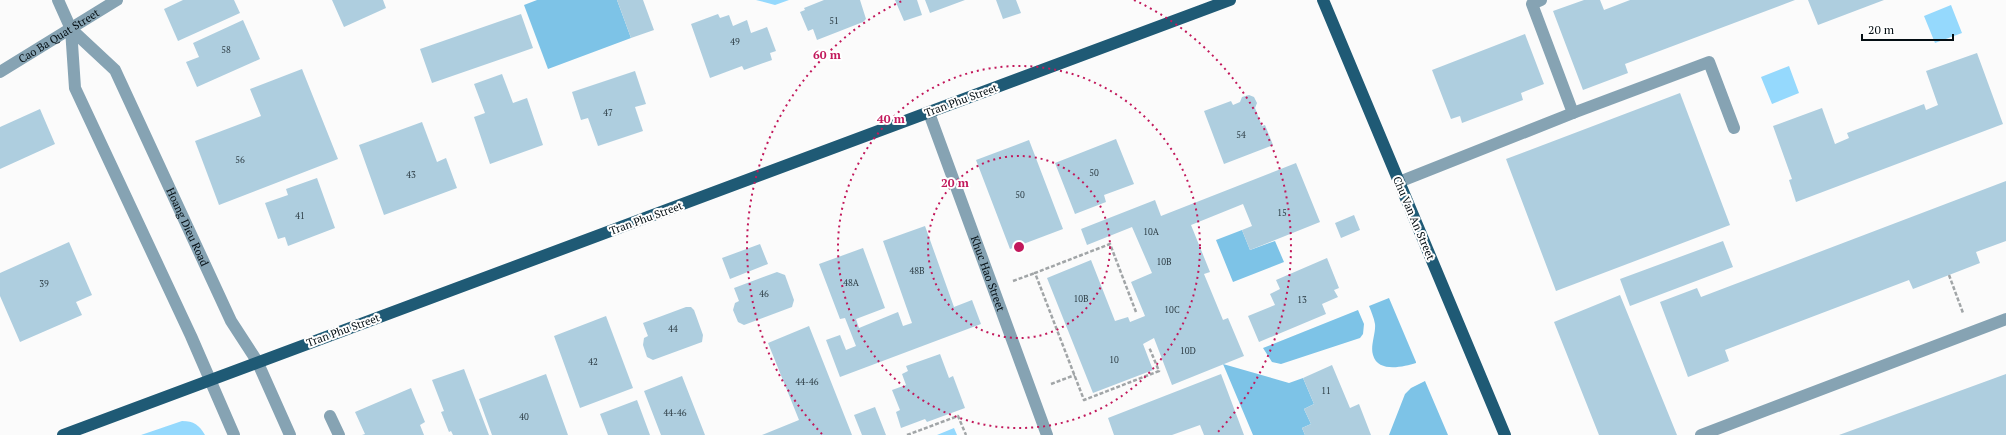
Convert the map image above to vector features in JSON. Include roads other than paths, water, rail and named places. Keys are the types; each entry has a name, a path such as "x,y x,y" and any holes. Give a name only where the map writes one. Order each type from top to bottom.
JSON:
{"main road":[{"name":"Tran Phu Street","path":"63,435 257,361 929,113 1230,0"},
{"name":"Chu Van An Street","path":"1323,0 1505,435"}],"street":[{"name":"Hoang Dieu Road","path":"58,0 72,29 115,70 231,321 257,361 290,435"},
{"name":"Cao Ba Quat Street","path":"0,72 117,0"},
{"path":"1541,0 1532,4 1573,113"},
{"name":"Hoang Dieu Road","path":"72,29 75,88 191,336 234,435"},
{"path":"1399,182 1573,113 1709,62 1734,128"},
{"name":"Khuc Hao Street","path":"929,113 1047,435"},
{"path":"1701,435 2006,319"},
{"path":"330,416 339,435"}]}
